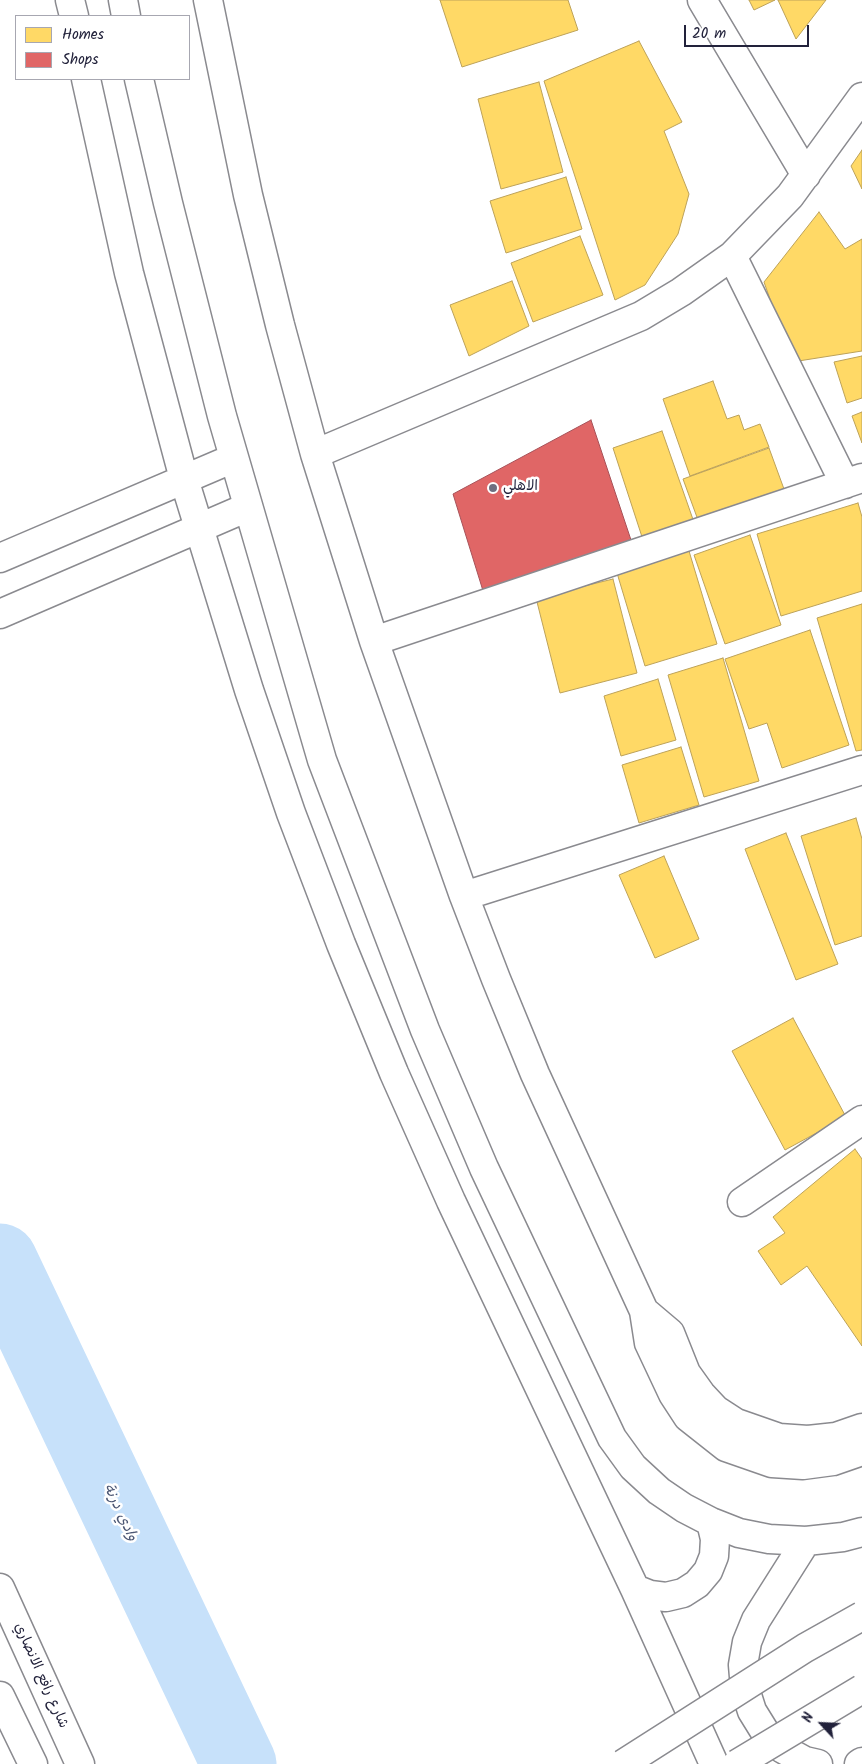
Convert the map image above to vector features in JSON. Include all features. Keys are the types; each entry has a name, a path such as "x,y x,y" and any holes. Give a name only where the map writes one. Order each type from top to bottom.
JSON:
{"street":[{"path":"70,0 74,15"},
{"path":"123,0 126,15"},
{"path":"208,0 248,195 280,325 315,454 374,641 464,896 535,1074 644,1311 648,1343 673,1394 688,1417 726,1447 772,1463 803,1465 833,1461 862,1450"},
{"path":"702,0 806,175"},
{"path":"86,80 129,273 184,479 249,690 291,813 368,1008 451,1201 635,1589 714,1764"},
{"path":"140,80 168,203 234,458 322,760 425,1030 484,1168 612,1438 633,1467 659,1491 684,1508 711,1522 740,1533 770,1539 806,1541 843,1537 862,1532"},
{"path":"315,454 641,316 681,292 732,256 790,196 862,97"},
{"path":"374,641 853,481 732,256"},
{"path":"0,558 234,458"},
{"path":"0,614 248,507"},
{"path":"464,896 862,770"},
{"path":"742,1202 862,1120"},
{"path":"644,1311 670,1333 686,1373 701,1394 716,1410 736,1423 756,1432 779,1438 808,1440 836,1437 862,1428"},
{"path":"635,1589 650,1595 666,1596 683,1592 697,1584 708,1571 714,1556 715,1539 711,1522"},
{"path":"806,1541 756,1620 747,1642 743,1665 745,1689 752,1711 765,1732 784,1749 805,1761 818,1764"},
{"name":"شارع رافع الانصاري","path":"0,1588 80,1764"},
{"path":"623,1764 805,1648 862,1616"},
{"path":"738,1764 862,1689"},
{"path":"0,1696 33,1764"}],"building: Homes":[{"path":"440,0 568,0 578,30 462,67"},
{"path":"749,0 775,0 754,10"},
{"path":"778,0 826,0 796,39"},
{"path":"639,41 682,122 664,131 689,194 678,234 645,285 615,300 544,81"},
{"path":"539,82 563,172 501,189 478,99"},
{"path":"862,150 862,189 851,166"},
{"path":"566,177 582,229 506,253 490,201"},
{"path":"819,212 845,249 862,239 862,351 792,362 764,282"},
{"path":"580,236 603,295 533,322 511,263"},
{"path":"512,281 529,326 469,356 450,305"},
{"path":"862,356 862,398 847,403 834,362"},
{"path":"713,381 727,419 739,415 744,430 760,424 769,447 690,476 663,399"},
{"path":"862,412 862,443 852,416"},
{"path":"662,431 696,528 644,543 613,448"},
{"path":"769,448 788,500 702,531 683,479"},
{"path":"858,503 862,517 862,591 781,616 757,534"},
{"path":"750,535 781,625 725,644 694,555"},
{"path":"689,551 717,644 645,666 617,573"},
{"path":"613,579 637,673 560,693 536,598"},
{"path":"862,604 862,750 856,751 817,618"},
{"path":"810,630 849,745 782,768 767,723 749,729 725,659"},
{"path":"723,658 759,781 704,797 668,675"},
{"path":"658,679 676,740 621,756 604,696"},
{"path":"681,747 699,805 639,823 622,765"},
{"path":"856,818 862,839 862,936 835,945 801,836"},
{"path":"786,833 838,964 796,980 745,849"},
{"path":"664,856 699,939 655,958 619,875"},
{"path":"793,1018 846,1117 785,1150 732,1051"},
{"path":"855,1149 862,1159 862,1346 807,1266 781,1285 758,1251 785,1233 773,1217"}],"building: Shops":[{"path":"591,420 633,546 484,594 453,494"}],"waterway":[{"name":"وادي درنة","path":"0,1261 239,1764"}],"place":[{"name":"الاهلي","path":"493,488"}]}
